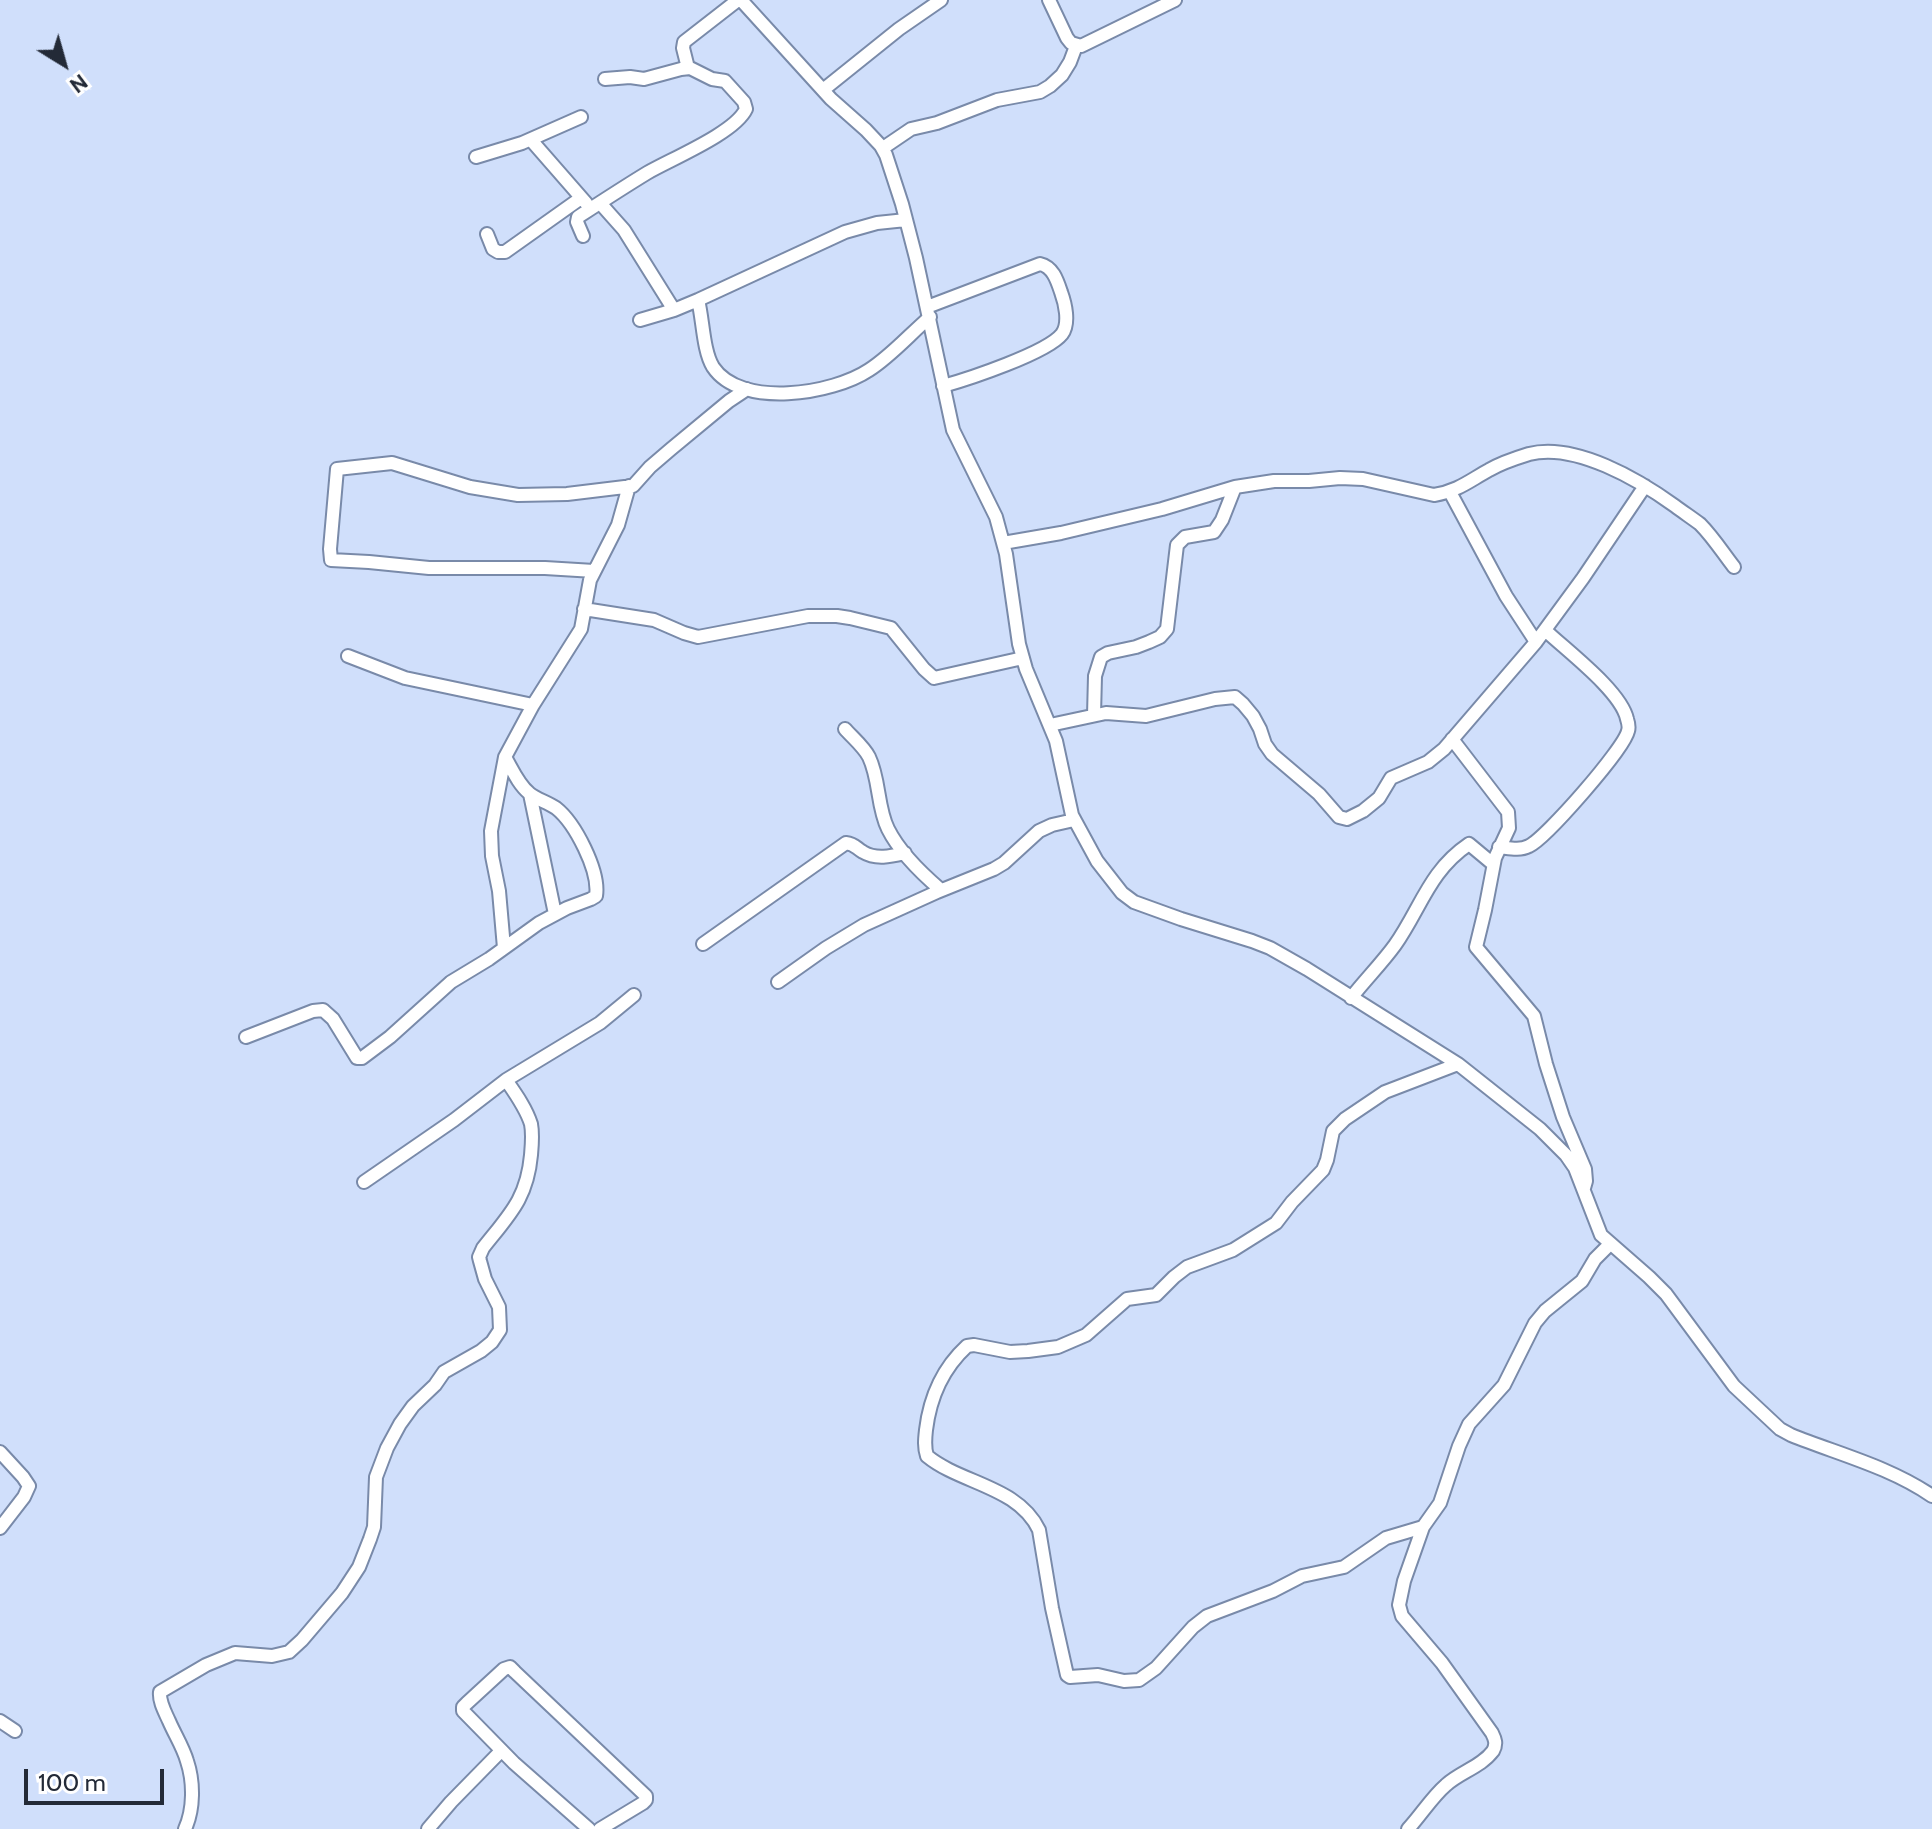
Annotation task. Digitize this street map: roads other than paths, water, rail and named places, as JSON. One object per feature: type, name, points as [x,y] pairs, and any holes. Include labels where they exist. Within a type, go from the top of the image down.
[{"type":"street","points":[[688,68],[684,42],[740,0],[835,104],[883,148],[906,220],[953,430],[990,503],[1003,543],[1023,658],[1050,725],[1074,820],[1097,861],[1122,893],[1158,911],[1270,948],[1458,1064],[1529,1120],[1570,1161],[1584,1188],[1597,1227],[1610,1244],[1666,1294],[1734,1386],[1780,1429],[1914,1485],[1932,1496]]},
{"type":"street","points":[[823,90],[899,29],[941,0]]},
{"type":"street","points":[[1049,0],[1067,38],[1076,46]]},
{"type":"street","points":[[1076,46],[1087,44],[1175,0]]},
{"type":"street","points":[[883,148],[911,129],[937,123],[997,100],[1040,92],[1062,75],[1076,46]]},
{"type":"street","points":[[583,236],[577,220],[644,175],[710,140],[746,109],[744,102],[725,81],[712,79],[688,68],[644,79],[605,79]]},
{"type":"street","points":[[476,157],[531,140],[581,117]]},
{"type":"street","points":[[531,140],[581,198],[595,206],[629,237],[674,310]]},
{"type":"street","points":[[487,234],[493,249],[505,252],[581,198]]},
{"type":"street","points":[[640,320],[698,300],[845,232],[877,223],[906,220]]},
{"type":"street","points":[[698,300],[711,363],[716,370],[736,386],[747,389],[809,392],[858,377],[878,364],[928,312],[1040,264],[1050,269],[1064,306],[1065,326],[1058,337],[1020,358],[970,379],[943,386]]},
{"type":"street","points":[[594,571],[429,568],[331,560],[337,469],[401,464],[470,487],[518,495],[567,494],[635,485],[671,449],[747,389]]},
{"type":"street","points":[[1003,543],[1061,533],[1162,509],[1235,487],[1274,481],[1363,479],[1434,495],[1450,492],[1490,469],[1529,454],[1547,451],[1599,464],[1624,473],[1645,486],[1699,524],[1734,567]]},
{"type":"street","points":[[504,948],[491,831],[505,757],[533,705],[581,629],[588,587],[612,538],[629,486]]},
{"type":"street","points":[[1050,725],[1110,712],[1146,716],[1235,697],[1253,716],[1272,754],[1308,784],[1336,814],[1344,819],[1355,816],[1372,804],[1391,778],[1428,762],[1452,739],[1536,642],[1645,486]]},
{"type":"street","points":[[1094,715],[1095,676],[1101,657],[1136,647],[1164,633],[1169,622],[1177,545],[1185,537],[1214,532],[1235,487]]},
{"type":"street","points":[[1450,492],[1506,596],[1536,642]]},
{"type":"street","points":[[584,609],[654,620],[698,637],[808,616],[850,618],[891,628],[934,678],[1023,658]]},
{"type":"street","points":[[1499,847],[1521,850],[1545,834],[1597,775],[1623,742],[1629,729],[1618,699],[1545,630]]},
{"type":"street","points":[[348,656],[405,678],[533,705]]},
{"type":"street","points":[[845,729],[868,755],[889,831],[919,871],[941,890]]},
{"type":"street","points":[[1452,739],[1508,812],[1509,828],[1493,864],[1476,947],[1534,1016],[1563,1117],[1585,1169],[1584,1188]]},
{"type":"street","points":[[246,1037],[323,1010],[333,1019],[357,1058],[361,1059],[439,992],[539,923],[596,896],[597,884],[579,835],[568,819],[555,808],[530,794],[505,757]]},
{"type":"street","points":[[530,794],[555,914]]},
{"type":"street","points":[[778,982],[864,925],[1000,866],[1044,829],[1074,820]]},
{"type":"street","points":[[703,944],[846,843],[874,856],[905,853]]},
{"type":"street","points":[[1351,998],[1394,945],[1431,881],[1449,860],[1469,844],[1493,864]]},
{"type":"street","points":[[364,1182],[506,1080],[600,1023],[634,995]]},
{"type":"street","points":[[1423,1527],[1386,1538],[1344,1567],[1302,1576],[1273,1591],[1207,1616],[1193,1627],[1160,1665],[1139,1680],[1124,1681],[1098,1675],[1070,1677],[1067,1675],[1039,1530],[1034,1519],[1009,1498],[938,1465],[927,1456],[925,1446],[929,1408],[937,1387],[950,1364],[967,1346],[1010,1352],[1058,1347],[1098,1327],[1127,1299],[1156,1295],[1180,1271],[1233,1250],[1276,1223],[1325,1168],[1333,1131],[1345,1119],[1385,1092],[1458,1064]]},
{"type":"street","points":[[185,1829],[192,1793],[188,1763],[163,1708],[160,1692],[206,1665],[235,1653],[272,1656],[284,1654],[297,1646],[342,1593],[359,1567],[374,1527],[376,1477],[400,1424],[442,1374],[481,1351],[500,1330],[499,1307],[485,1279],[479,1257],[520,1201],[530,1169],[532,1135],[529,1119],[506,1080]]},
{"type":"street","points":[[1408,1829],[1447,1784],[1489,1754],[1496,1742],[1442,1663],[1400,1612],[1404,1581],[1423,1527],[1440,1503],[1466,1430],[1504,1385],[1532,1327],[1545,1311],[1582,1281],[1595,1259],[1610,1244]]},
{"type":"street","points":[[0,1452],[29,1486],[0,1528]]},
{"type":"street","points":[[589,1829],[501,1751],[462,1709],[501,1671],[510,1667],[647,1797],[643,1803],[600,1829]]},
{"type":"street","points":[[0,1721],[15,1731]]},
{"type":"street","points":[[428,1829],[501,1751]]}]
